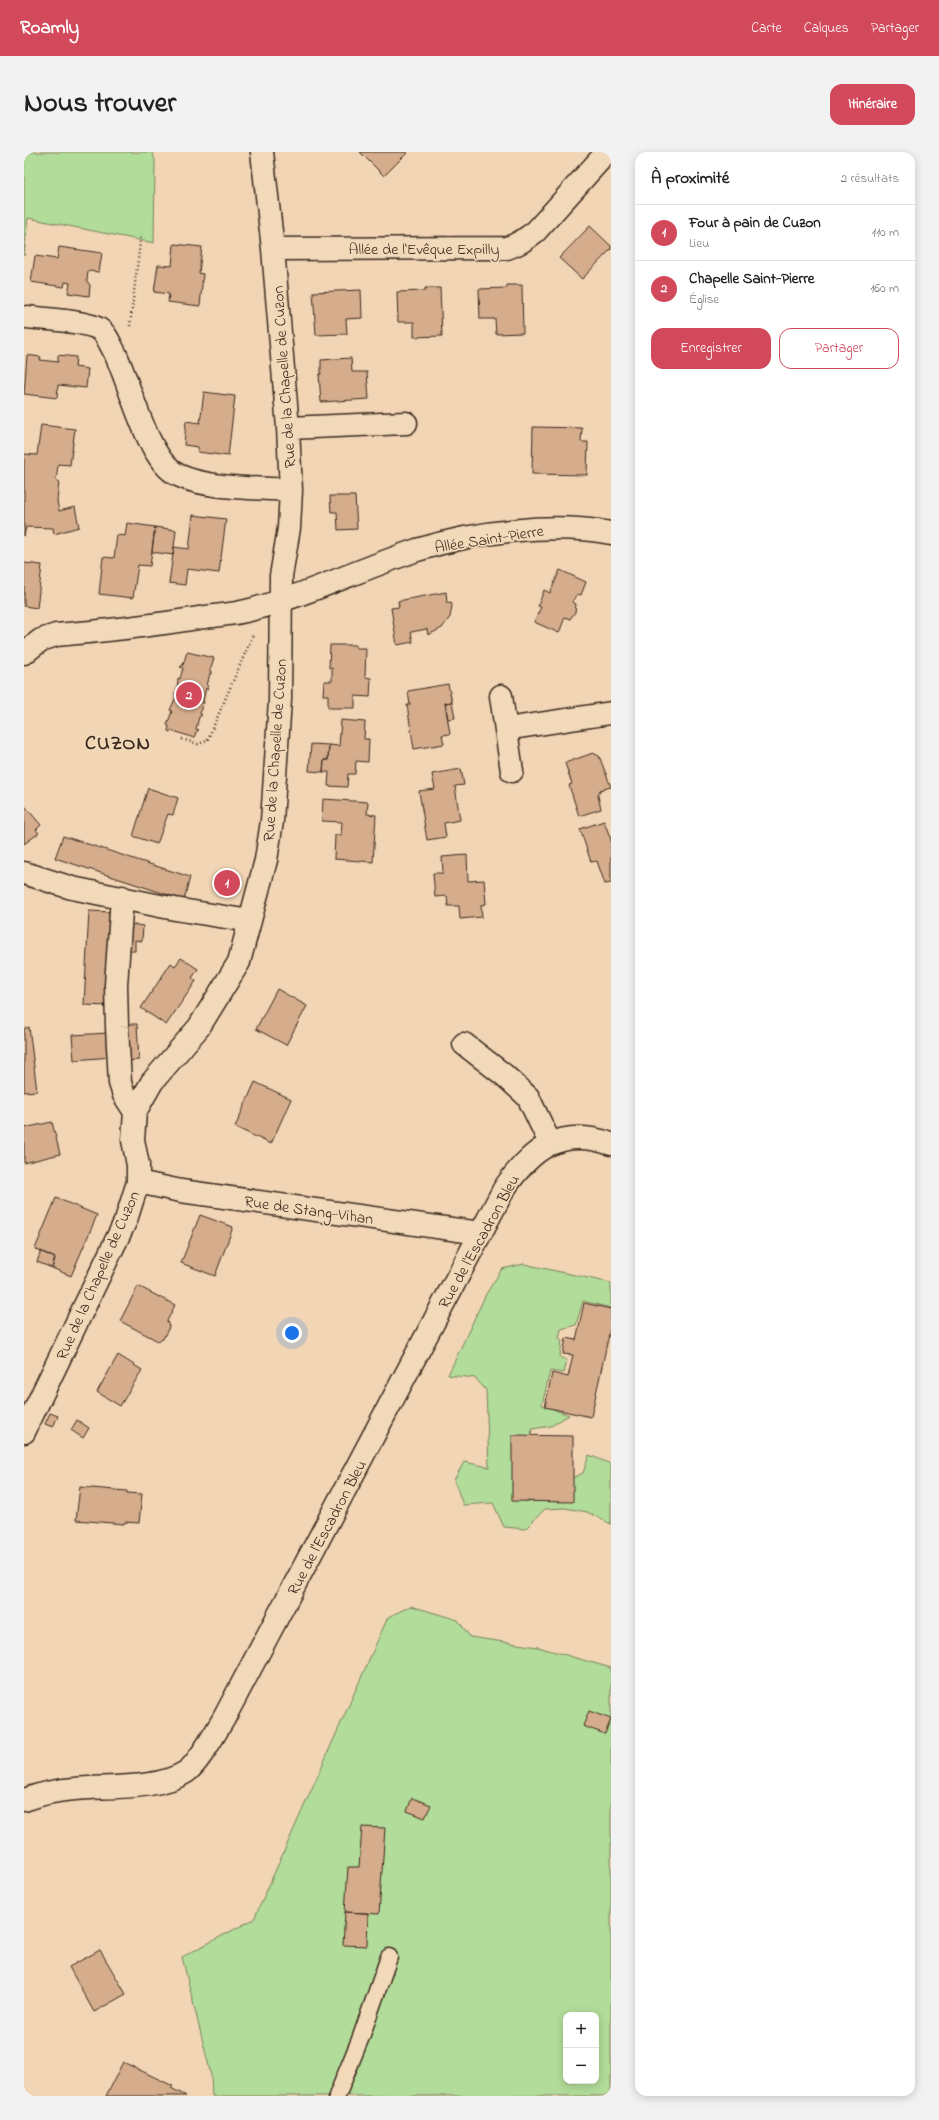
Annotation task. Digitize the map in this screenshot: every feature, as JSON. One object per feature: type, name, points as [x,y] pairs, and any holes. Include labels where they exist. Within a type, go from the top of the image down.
[{"type":"street","name":"Rue de la Chapelle de Cuzon","points":[[24,1432],[126,1220],[138,1182],[138,1165],[133,1140],[135,1112],[152,1082],[199,1027],[219,997],[239,962],[266,860],[272,821],[280,700],[280,602],[291,490],[288,428],[273,250],[262,152]]},
{"type":"street","name":"Allée de l'Evêque Expilly","points":[[273,250],[507,248],[524,241],[536,230],[607,152]]},
{"type":"street","points":[[27,317],[83,324],[99,329],[108,339],[120,363],[155,453],[169,470],[194,481],[232,486],[291,490]]},
{"type":"street","points":[[288,428],[406,423]]},
{"type":"street","name":"Allée Saint-Pierre","points":[[280,602],[418,550],[467,538],[552,529],[586,529],[611,533]]},
{"type":"street","points":[[24,653],[41,640],[56,635],[156,625],[257,608],[280,602]]},
{"type":"street","points":[[501,696],[512,770]]},
{"type":"street","points":[[506,729],[611,713]]},
{"type":"street","points":[[24,873],[72,888],[122,896],[175,909],[250,921]]},
{"type":"street","points":[[122,896],[116,985],[117,1035],[120,1083],[124,1095],[135,1112]]},
{"type":"street","points":[[464,1044],[508,1078],[528,1097],[550,1143]]},
{"type":"street","name":"Rue de l'Escadron Bleu","points":[[24,1800],[72,1789],[152,1783],[173,1778],[187,1772],[223,1720],[246,1678],[480,1233],[504,1189],[517,1169],[530,1156],[550,1143],[583,1138],[611,1144]]},
{"type":"street","name":"Rue de Stang-Vihan","points":[[138,1182],[181,1191],[480,1233]]},
{"type":"lane","points":[[336,2096],[361,2037],[389,1957]]},
{"type":"path","points":[[130,327],[141,234]]},
{"type":"path","points":[[182,739],[198,744],[207,741],[253,637],[257,608]]},
{"type":"green space","points":[[24,152],[152,152],[155,160],[154,243],[28,218],[24,256]]},
{"type":"green space","points":[[524,1264],[611,1283],[611,1308],[583,1301],[576,1325],[561,1329],[559,1338],[562,1340],[560,1357],[567,1360],[564,1373],[550,1371],[542,1405],[569,1415],[551,1426],[532,1429],[530,1443],[558,1485],[583,1473],[589,1455],[611,1464],[611,1524],[587,1512],[565,1508],[545,1509],[525,1529],[504,1527],[493,1503],[463,1505],[454,1480],[464,1462],[489,1467],[486,1390],[475,1378],[448,1375],[486,1294],[502,1269]]},
{"type":"green space","points":[[411,1606],[458,1620],[470,1637],[538,1647],[611,1668],[611,2096],[212,2096],[211,2075],[182,1957],[254,1919],[388,1617]]},
{"type":"building","points":[[360,152],[408,152],[384,176]]},
{"type":"building","points":[[590,226],[611,246],[611,249],[582,279],[559,258]]},
{"type":"building","points":[[174,244],[202,247],[199,273],[203,274],[200,306],[168,302],[169,294],[154,292],[158,265],[172,266]]},
{"type":"building","points":[[59,247],[102,253],[99,272],[88,271],[87,281],[90,285],[89,296],[68,293],[70,283],[65,282],[64,287],[31,282],[35,256],[57,259]]},
{"type":"building","points":[[507,285],[522,285],[523,333],[496,334],[495,319],[480,319],[479,289],[507,288]]},
{"type":"building","points":[[425,288],[440,288],[442,336],[414,337],[414,322],[398,322],[397,292],[425,291]]},
{"type":"building","points":[[361,290],[362,318],[346,319],[347,334],[316,335],[313,292]]},
{"type":"building","points":[[27,355],[41,357],[40,360],[58,362],[58,355],[76,357],[75,367],[88,369],[86,388],[58,385],[57,398],[24,394]]},
{"type":"building","points":[[351,358],[352,372],[367,372],[369,399],[321,402],[319,375],[321,374],[321,360]]},
{"type":"building","points":[[204,392],[235,396],[228,456],[198,452],[198,447],[184,445],[186,421],[200,423]]},
{"type":"building","points":[[41,425],[75,429],[70,465],[58,464],[56,481],[59,482],[57,501],[59,511],[75,507],[79,527],[54,534],[53,528],[26,527],[24,536],[24,454],[37,455]]},
{"type":"building","points":[[533,427],[582,428],[581,442],[588,442],[587,475],[532,474]]},
{"type":"building","points":[[330,496],[355,496],[357,529],[338,530],[337,512],[331,512]]},
{"type":"building","points":[[193,515],[226,519],[219,573],[187,569],[185,585],[169,583],[174,547],[189,549]]},
{"type":"building","points":[[127,523],[155,527],[150,566],[138,565],[133,598],[99,594],[103,557],[114,558],[117,535],[125,536]]},
{"type":"building","points":[[155,527],[176,530],[173,555],[152,552]]},
{"type":"building","points":[[24,563],[42,565],[37,608],[24,606]]},
{"type":"building","points":[[560,570],[586,582],[581,595],[577,594],[572,602],[576,604],[575,612],[570,619],[565,617],[559,633],[534,622],[541,607],[538,606],[544,590],[550,593]]},
{"type":"building","points":[[446,592],[447,603],[451,602],[452,606],[450,617],[442,628],[428,635],[427,629],[411,632],[413,642],[397,645],[391,608],[399,607],[398,601]]},
{"type":"building","points":[[330,645],[356,645],[356,648],[366,648],[365,677],[371,678],[370,697],[355,696],[355,708],[328,708],[328,695],[323,695],[324,681],[332,681],[332,668],[329,668]]},
{"type":"building","points":[[187,652],[214,658],[210,670],[212,671],[212,674],[210,673],[207,686],[209,686],[208,689],[206,688],[203,700],[204,703],[202,703],[200,714],[202,715],[199,717],[196,729],[199,730],[196,732],[194,738],[171,730],[170,732],[168,731],[169,726],[167,725],[172,711],[170,710],[176,697],[175,693],[177,693],[178,678],[180,679],[183,668],[180,667],[183,665]]},
{"type":"building","points":[[448,684],[452,702],[445,703],[450,734],[442,735],[444,744],[414,749],[407,705],[410,705],[408,691]]},
{"type":"building","points":[[452,702],[455,718],[448,719],[445,703]]},
{"type":"building","points":[[341,720],[365,722],[364,739],[369,739],[368,762],[356,761],[355,774],[348,774],[347,787],[328,786],[329,772],[323,772],[324,760],[328,760],[329,745],[339,746]]},
{"type":"building","points":[[311,744],[329,745],[328,760],[324,760],[323,772],[309,771]]},
{"type":"building","points":[[593,753],[599,756],[611,787],[600,790],[598,796],[601,809],[579,816],[569,785],[572,784],[565,763]]},
{"type":"building","points":[[461,769],[464,785],[455,786],[460,820],[444,823],[446,837],[427,840],[419,791],[435,789],[432,774]]},
{"type":"building","points":[[148,788],[178,798],[173,815],[168,814],[157,844],[133,836]]},
{"type":"building","points":[[323,799],[368,802],[367,814],[376,815],[373,862],[334,859],[335,835],[341,835],[342,822],[322,821]]},
{"type":"building","points":[[24,805],[41,825],[36,830],[39,833],[24,844]]},
{"type":"building","points":[[604,821],[611,840],[611,883],[605,884],[597,861],[591,862],[580,829]]},
{"type":"building","points":[[63,836],[190,877],[184,900],[55,858]]},
{"type":"building","points":[[467,855],[468,881],[484,880],[486,904],[481,905],[482,917],[460,919],[459,906],[448,906],[447,896],[435,897],[433,873],[443,873],[442,857]]},
{"type":"building","points":[[228,875],[231,876],[236,883],[227,894],[216,882]]},
{"type":"building","points":[[89,911],[113,912],[109,1006],[84,1005]]},
{"type":"building","points":[[131,924],[143,926],[142,941],[135,940],[135,951],[128,951]]},
{"type":"building","points":[[181,958],[198,969],[192,978],[196,981],[166,1025],[141,1008],[171,963],[175,966]]},
{"type":"building","points":[[277,989],[307,1006],[286,1045],[256,1029]]},
{"type":"building","points":[[124,1024],[137,1024],[139,1060],[126,1061]]},
{"type":"building","points":[[29,1027],[37,1091],[24,1092],[24,1029]]},
{"type":"building","points":[[109,1033],[112,1057],[74,1060],[72,1035]]},
{"type":"building","points":[[255,1082],[291,1099],[271,1144],[235,1127]]},
{"type":"building","points":[[52,1122],[60,1154],[24,1163],[24,1128]]},
{"type":"building","points":[[56,1198],[97,1215],[71,1276],[52,1268],[55,1258],[35,1249]]},
{"type":"building","points":[[200,1215],[233,1227],[215,1276],[181,1263]]},
{"type":"building","points":[[41,1251],[55,1258],[52,1268],[37,1262]]},
{"type":"building","points":[[138,1286],[175,1305],[167,1321],[169,1327],[163,1339],[158,1341],[120,1321]]},
{"type":"building","points":[[584,1303],[611,1309],[611,1325],[591,1417],[545,1407],[552,1373],[568,1377],[573,1355],[563,1354],[566,1338],[576,1340]]},
{"type":"building","points":[[118,1355],[142,1370],[120,1406],[97,1392]]},
{"type":"building","points":[[50,1413],[58,1416],[53,1427],[45,1424]]},
{"type":"building","points":[[77,1420],[89,1428],[83,1438],[71,1430]]},
{"type":"building","points":[[512,1435],[573,1436],[573,1502],[512,1501]]},
{"type":"building","points":[[80,1487],[127,1491],[127,1493],[142,1494],[139,1523],[125,1522],[124,1524],[76,1520]]},
{"type":"building","points":[[589,1711],[611,1719],[605,1734],[583,1726]]},
{"type":"building","points":[[412,1798],[431,1805],[425,1818],[407,1811]]},
{"type":"building","points":[[362,1827],[385,1828],[379,1914],[345,1912],[348,1867],[359,1867]]},
{"type":"building","points":[[345,1912],[368,1913],[367,1946],[343,1945]]},
{"type":"building","points":[[100,1950],[126,1994],[94,2012],[69,1967]]},
{"type":"building","points":[[123,2062],[173,2086],[171,2088],[186,2096],[106,2096]]},
{"type":"place","name":"Chapelle Saint-Pierre","points":[[189,695]]},
{"type":"place","name":"Four à pain de Cuzon","points":[[227,883]]},
{"type":"district","name":"CUZON","points":[[118,742]]}]
